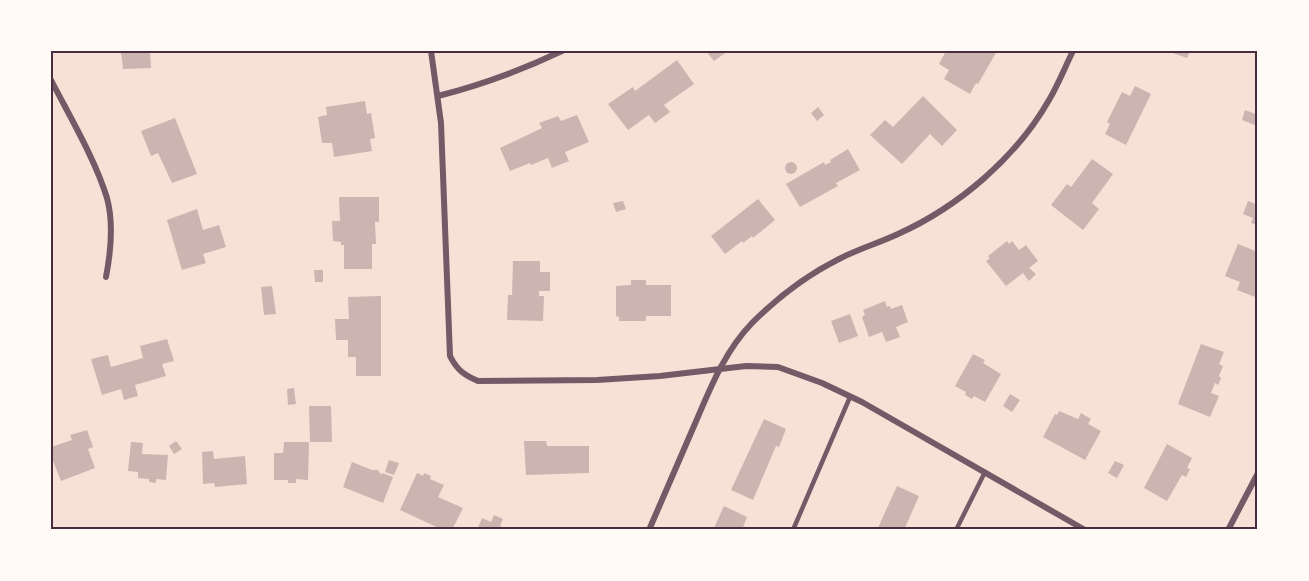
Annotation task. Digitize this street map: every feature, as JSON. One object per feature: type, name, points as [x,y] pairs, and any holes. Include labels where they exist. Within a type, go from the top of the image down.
[{"type":"street","points":[[431,51],[438,96],[444,177],[450,356],[464,375],[478,381],[597,380],[718,371],[746,366],[778,367],[850,396],[1085,530]]},
{"type":"street","points":[[438,96],[527,68],[562,51]]},
{"type":"street","points":[[650,530],[718,371],[751,324],[783,294],[814,273],[841,258],[899,234],[968,192],[998,164],[1040,114],[1073,51]]},
{"type":"street","points":[[51,80],[84,143],[107,199],[111,240],[106,277]]},
{"type":"street","points":[[1228,530],[1258,473]]},
{"type":"lane","points":[[793,530],[850,396]]},
{"type":"lane","points":[[956,530],[984,472]]},
{"type":"building","points":[[121,51],[150,51],[151,68],[123,69]]},
{"type":"building","points":[[706,51],[728,51],[714,61]]},
{"type":"building","points":[[946,51],[997,51],[970,94],[944,79],[949,70],[939,64]]},
{"type":"building","points":[[1167,51],[1190,51],[1187,58]]},
{"type":"building","points":[[677,60],[694,84],[664,105],[670,112],[655,123],[649,115],[628,130],[608,104],[633,87],[635,91]]},
{"type":"building","points":[[1135,86],[1151,94],[1126,145],[1105,134],[1110,124],[1107,122],[1122,92],[1130,96]]},
{"type":"building","points":[[923,96],[957,130],[942,146],[930,134],[902,164],[870,135],[885,120],[893,127]]},
{"type":"building","points":[[365,101],[367,114],[371,113],[375,138],[370,139],[372,151],[334,157],[332,143],[322,143],[318,117],[327,115],[326,107]]},
{"type":"building","points":[[818,107],[824,115],[817,121],[811,113]]},
{"type":"building","points":[[1245,110],[1258,115],[1255,125],[1242,120]]},
{"type":"building","points":[[577,115],[589,142],[565,152],[569,161],[552,168],[548,158],[510,171],[500,148],[542,128],[539,123],[558,116],[561,121]]},
{"type":"building","points":[[175,118],[197,174],[172,183],[158,153],[151,156],[141,131]]},
{"type":"building","points":[[848,149],[860,170],[836,183],[838,186],[800,207],[786,184],[824,162],[825,165],[831,162],[830,160]]},
{"type":"building","points":[[1092,159],[1113,174],[1092,203],[1099,209],[1083,230],[1051,205],[1067,184],[1071,187]]},
{"type":"building","points":[[793,162],[797,168],[793,174],[789,174],[785,166]]},
{"type":"building","points":[[339,197],[379,197],[379,222],[375,222],[376,244],[372,244],[372,269],[344,269],[344,245],[333,241],[332,221],[340,221]]},
{"type":"building","points":[[758,199],[775,220],[753,238],[752,236],[743,243],[742,241],[725,254],[711,236]]},
{"type":"building","points":[[623,201],[626,209],[616,212],[613,203]]},
{"type":"building","points":[[1248,201],[1258,205],[1258,225],[1251,223],[1253,218],[1243,214]]},
{"type":"building","points":[[197,209],[203,230],[219,225],[226,247],[203,254],[206,263],[182,270],[167,220]]},
{"type":"building","points":[[1007,241],[1009,244],[1012,241],[1019,250],[1026,245],[1038,261],[1029,268],[1036,274],[1029,281],[1023,273],[1006,286],[986,261],[990,258],[988,256]]},
{"type":"building","points":[[1238,244],[1258,252],[1258,298],[1237,290],[1240,282],[1225,276]]},
{"type":"building","points":[[513,261],[540,261],[540,272],[550,272],[550,291],[539,291],[539,296],[544,296],[543,321],[507,320],[508,295],[512,295]]},
{"type":"building","points":[[314,270],[323,270],[323,282],[315,282]]},
{"type":"building","points":[[631,280],[646,280],[646,285],[671,285],[671,316],[646,316],[646,321],[619,321],[619,317],[616,316],[616,286],[631,285]]},
{"type":"building","points":[[272,286],[276,314],[264,315],[261,287]]},
{"type":"building","points":[[381,296],[381,376],[356,376],[356,357],[348,357],[348,340],[336,340],[335,319],[349,319],[348,297]]},
{"type":"building","points":[[885,301],[887,307],[890,306],[891,309],[902,305],[908,322],[896,327],[900,337],[886,342],[882,332],[869,337],[862,317],[865,315],[863,310]]},
{"type":"building","points":[[850,314],[858,336],[839,343],[831,321]]},
{"type":"building","points":[[167,339],[174,361],[162,364],[166,376],[135,385],[138,396],[124,400],[121,389],[102,395],[91,359],[108,355],[111,367],[143,358],[140,346]]},
{"type":"building","points":[[1201,344],[1224,352],[1219,364],[1223,366],[1219,376],[1221,378],[1218,385],[1215,383],[1211,393],[1219,396],[1210,417],[1178,404]]},
{"type":"building","points":[[973,354],[985,360],[983,363],[1001,374],[985,402],[974,396],[972,399],[965,395],[966,392],[955,386]]},
{"type":"building","points":[[294,388],[296,404],[288,405],[287,389]]},
{"type":"building","points":[[1010,394],[1020,400],[1012,412],[1003,406]]},
{"type":"building","points":[[309,406],[331,406],[332,442],[310,442]]},
{"type":"building","points":[[1059,411],[1078,419],[1081,413],[1091,419],[1088,424],[1101,431],[1085,460],[1043,437],[1055,414],[1057,415]]},
{"type":"building","points":[[764,419],[786,429],[779,447],[776,446],[753,500],[731,490]]},
{"type":"building","points":[[87,430],[93,447],[88,449],[95,468],[61,481],[53,461],[51,462],[51,447],[72,440],[70,435]]},
{"type":"building","points":[[176,441],[182,449],[174,454],[169,446]]},
{"type":"building","points":[[524,441],[546,441],[547,446],[589,446],[589,473],[526,475]]},
{"type":"building","points":[[131,442],[143,443],[142,454],[168,455],[166,480],[156,479],[156,483],[149,482],[149,479],[138,478],[138,472],[128,471]]},
{"type":"building","points":[[284,442],[309,442],[308,480],[296,479],[296,483],[288,483],[288,480],[274,480],[274,453],[283,453]]},
{"type":"building","points":[[1167,444],[1192,458],[1186,477],[1182,475],[1167,501],[1144,488]]},
{"type":"building","points":[[213,451],[214,459],[245,456],[247,484],[215,487],[214,483],[203,484],[202,452]]},
{"type":"building","points":[[389,460],[399,463],[394,475],[385,472]]},
{"type":"building","points":[[1115,461],[1124,465],[1117,478],[1108,473]]},
{"type":"building","points":[[352,462],[378,470],[381,475],[382,473],[393,477],[383,503],[343,487]]},
{"type":"building","points":[[417,473],[431,476],[430,479],[444,485],[438,497],[463,508],[452,530],[443,530],[400,510]]},
{"type":"building","points":[[897,486],[919,496],[904,530],[877,530]]},
{"type":"building","points":[[724,506],[747,517],[742,530],[713,530]]},
{"type":"building","points":[[494,515],[503,519],[500,526],[510,530],[477,530],[482,518],[491,522]]}]
